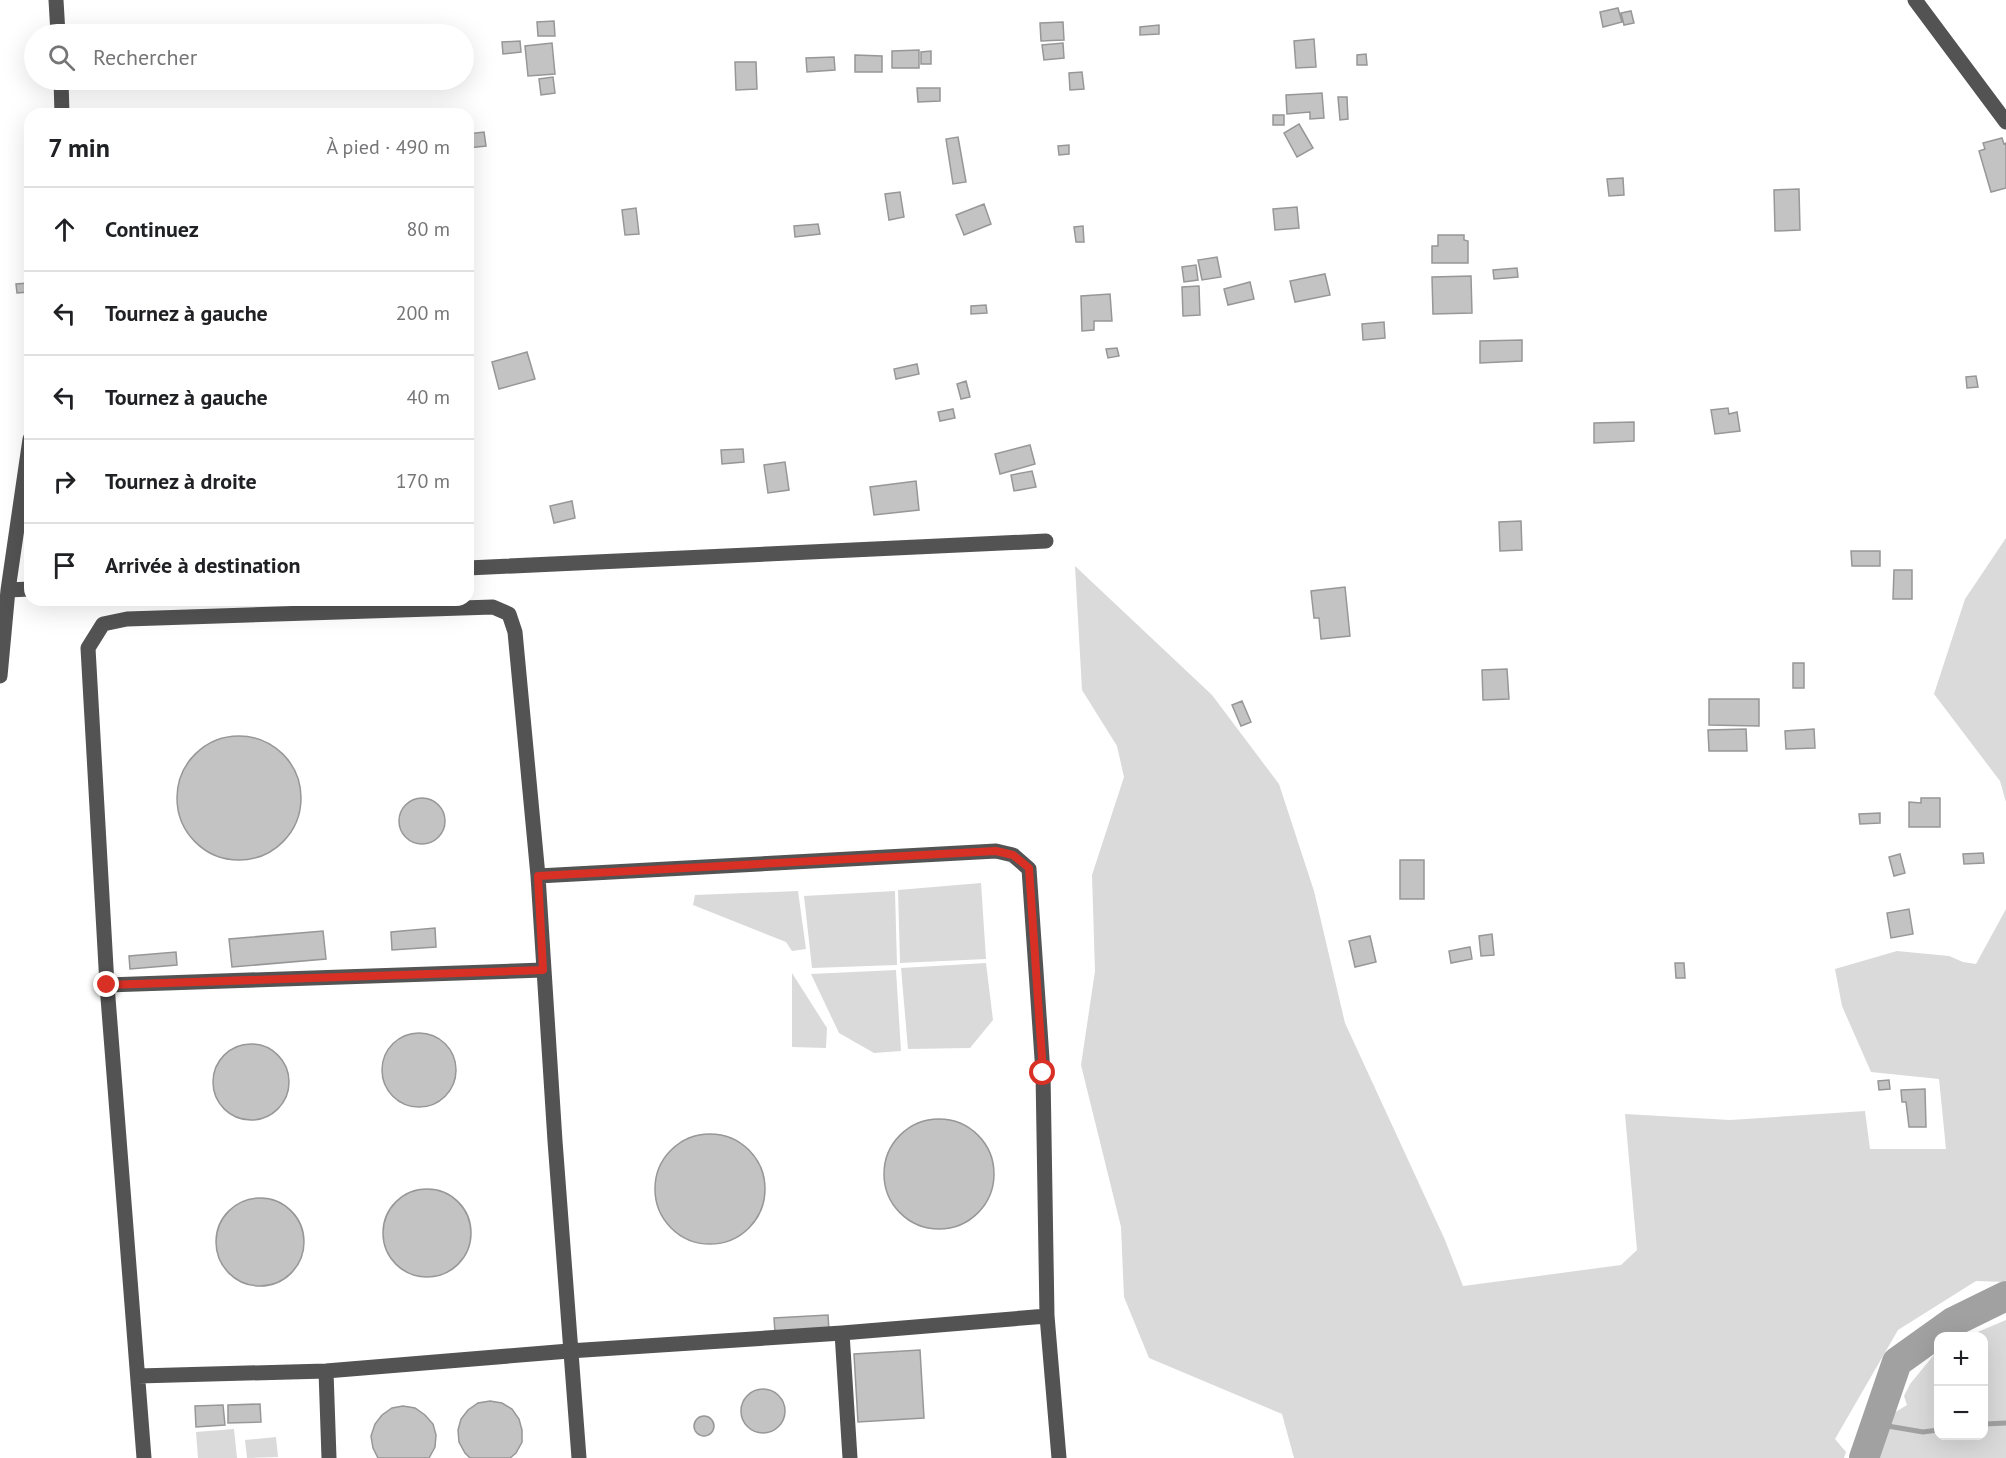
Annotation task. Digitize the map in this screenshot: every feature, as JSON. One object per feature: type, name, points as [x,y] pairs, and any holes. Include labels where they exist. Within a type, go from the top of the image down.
[{"type":"street","points":[[56,0],[57,24]]},
{"type":"street","points":[[1915,0],[2006,122]]},
{"type":"street","points":[[61,90],[62,108]]},
{"type":"street","points":[[0,676],[8,590],[24,480]]},
{"type":"street","points":[[474,568],[1046,541]]},
{"type":"street","points":[[8,590],[24,589]]},
{"type":"street","points":[[144,1458],[107,985],[88,648],[103,624],[127,619],[493,607],[509,614],[515,632],[538,876],[569,1351],[579,1458]]},
{"type":"street","points":[[538,876],[996,851],[1013,855],[1029,868],[1043,1073],[1047,1316],[1059,1458]]},
{"type":"street","points":[[107,985],[543,970]]},
{"type":"street","points":[[138,1376],[326,1371],[569,1351],[842,1334],[1047,1316]]},
{"type":"street","points":[[842,1334],[850,1458]]},
{"type":"street","points":[[326,1371],[329,1458]]},
{"type":"shaded area","points":[[2006,538],[2006,802],[2000,781],[1934,694],[1965,599]]},
{"type":"shaded area","points":[[1075,566],[1212,695],[1279,784],[1314,891],[1345,1023],[1445,1240],[1463,1286],[1621,1265],[1637,1250],[1625,1114],[1730,1120],[1865,1111],[1870,1149],[1946,1149],[1939,1079],[1871,1072],[1842,1006],[1835,969],[1897,951],[1949,956],[1976,964],[2006,909],[2006,1280],[2005,1282],[1976,1281],[1898,1330],[1835,1439],[1846,1452],[1844,1458],[1294,1458],[1282,1414],[1149,1358],[1124,1297],[1121,1227],[1081,1065],[1095,971],[1092,875],[1124,777],[1117,746],[1082,690]]},
{"type":"shaded area","points":[[981,883],[986,959],[900,963],[898,890]]},
{"type":"shaded area","points":[[798,891],[806,949],[792,951],[786,942],[693,905],[695,895]]},
{"type":"shaded area","points":[[895,891],[897,965],[812,968],[804,896]]},
{"type":"shaded area","points":[[986,963],[993,1020],[970,1048],[908,1049],[901,968]]},
{"type":"shaded area","points":[[896,970],[901,1051],[874,1053],[839,1033],[811,974]]},
{"type":"shaded area","points":[[792,973],[827,1028],[826,1048],[792,1047]]},
{"type":"shaded area","points":[[2006,1320],[2006,1458],[1873,1458],[1892,1414],[1907,1405],[1904,1396],[1910,1384],[1934,1355],[1934,1440],[1988,1440],[1988,1332],[1978,1332]]},
{"type":"shaded area","points":[[234,1429],[237,1458],[198,1458],[196,1432]]},
{"type":"shaded area","points":[[276,1437],[278,1457],[247,1458],[245,1440]]},
{"type":"building","points":[[1618,8],[1622,22],[1603,27],[1600,12]]},
{"type":"building","points":[[1631,11],[1634,23],[1624,25],[1621,13]]},
{"type":"building","points":[[554,21],[555,36],[538,36],[537,22]]},
{"type":"building","points":[[1063,22],[1064,40],[1041,41],[1040,23]]},
{"type":"building","points":[[1159,25],[1159,34],[1140,35],[1140,27]]},
{"type":"building","points":[[1314,39],[1316,67],[1296,68],[1294,41]]},
{"type":"building","points":[[520,41],[521,52],[503,54],[502,42]]},
{"type":"building","points":[[552,43],[555,74],[528,76],[525,46]]},
{"type":"building","points":[[1063,43],[1064,58],[1044,60],[1042,45]]},
{"type":"building","points":[[919,50],[919,68],[892,68],[892,51]]},
{"type":"building","points":[[931,51],[931,64],[921,64],[921,52]]},
{"type":"building","points":[[1366,54],[1367,65],[1357,65],[1357,55]]},
{"type":"building","points":[[855,55],[882,56],[882,72],[855,72]]},
{"type":"building","points":[[834,57],[835,70],[807,72],[806,58]]},
{"type":"building","points":[[735,62],[756,62],[757,89],[736,90]]},
{"type":"building","points":[[1082,72],[1084,89],[1070,90],[1069,73]]},
{"type":"building","points":[[553,77],[555,93],[541,95],[539,79]]},
{"type":"building","points":[[917,88],[940,88],[940,101],[918,102]]},
{"type":"building","points":[[1322,93],[1324,118],[1310,119],[1310,112],[1287,114],[1286,95]]},
{"type":"building","points":[[1338,97],[1347,97],[1348,119],[1340,120]]},
{"type":"building","points":[[1273,115],[1284,115],[1284,125],[1273,125]]},
{"type":"building","points":[[1299,124],[1313,148],[1297,157],[1284,133]]},
{"type":"building","points":[[484,132],[486,146],[474,147],[474,133]]},
{"type":"building","points":[[958,137],[966,182],[953,184],[946,139]]},
{"type":"building","points":[[2002,138],[2004,144],[2006,143],[2006,188],[1991,192],[1979,151],[1985,149],[1983,143]]},
{"type":"building","points":[[1069,145],[1069,154],[1059,155],[1058,146]]},
{"type":"building","points":[[1623,178],[1624,195],[1609,196],[1607,179]]},
{"type":"building","points":[[1799,189],[1800,230],[1775,231],[1774,190]]},
{"type":"building","points":[[900,192],[904,217],[889,220],[885,194]]},
{"type":"building","points":[[984,204],[991,224],[964,235],[956,215]]},
{"type":"building","points":[[1297,207],[1299,228],[1275,230],[1273,209]]},
{"type":"building","points":[[636,208],[639,234],[625,235],[622,210]]},
{"type":"building","points":[[818,224],[820,234],[795,237],[794,226]]},
{"type":"building","points":[[1083,226],[1084,242],[1076,242],[1074,227]]},
{"type":"building","points":[[1438,235],[1464,235],[1464,240],[1468,241],[1468,263],[1432,263],[1432,246],[1438,246]]},
{"type":"building","points":[[1217,257],[1221,277],[1202,280],[1198,260]]},
{"type":"building","points":[[1196,265],[1198,280],[1184,282],[1182,267]]},
{"type":"building","points":[[1517,268],[1518,277],[1494,279],[1493,270]]},
{"type":"building","points":[[1325,274],[1330,295],[1295,302],[1290,281]]},
{"type":"building","points":[[1471,276],[1472,313],[1433,314],[1432,277]]},
{"type":"building","points":[[1250,282],[1254,299],[1228,305],[1224,289]]},
{"type":"building","points":[[24,283],[24,292],[17,293],[16,284]]},
{"type":"building","points":[[1199,286],[1200,315],[1183,316],[1182,287]]},
{"type":"building","points":[[1110,294],[1112,321],[1094,321],[1094,330],[1082,331],[1081,296]]},
{"type":"building","points":[[986,305],[987,313],[971,314],[971,306]]},
{"type":"building","points":[[1384,322],[1385,338],[1363,340],[1362,324]]},
{"type":"building","points":[[1522,340],[1522,361],[1480,363],[1480,341]]},
{"type":"building","points":[[1117,348],[1119,356],[1108,358],[1106,349]]},
{"type":"building","points":[[527,352],[535,379],[499,389],[492,362]]},
{"type":"building","points":[[917,364],[919,374],[896,379],[894,369]]},
{"type":"building","points":[[1976,376],[1978,387],[1967,388],[1966,377]]},
{"type":"building","points":[[966,381],[970,397],[961,399],[957,384]]},
{"type":"building","points":[[1728,408],[1729,414],[1737,412],[1740,431],[1715,434],[1711,410]]},
{"type":"building","points":[[953,409],[955,418],[940,421],[938,412]]},
{"type":"building","points":[[1634,422],[1634,441],[1594,443],[1594,423]]},
{"type":"building","points":[[1030,445],[1035,464],[1000,474],[995,454]]},
{"type":"building","points":[[743,449],[744,462],[722,464],[721,450]]},
{"type":"building","points":[[785,462],[789,490],[768,493],[764,465]]},
{"type":"building","points":[[1032,471],[1036,487],[1014,491],[1011,475]]},
{"type":"building","points":[[916,481],[919,510],[874,515],[870,487]]},
{"type":"building","points":[[572,501],[575,518],[554,523],[550,506]]},
{"type":"building","points":[[1521,521],[1522,550],[1500,551],[1499,522]]},
{"type":"building","points":[[1851,551],[1880,551],[1880,566],[1852,566]]},
{"type":"building","points":[[1894,570],[1912,570],[1912,599],[1893,599]]},
{"type":"building","points":[[1345,587],[1350,636],[1321,639],[1319,618],[1314,618],[1311,591]]},
{"type":"building","points":[[1793,663],[1804,663],[1804,688],[1793,688]]},
{"type":"building","points":[[1507,669],[1509,699],[1483,700],[1482,670]]},
{"type":"building","points":[[1709,699],[1759,699],[1759,726],[1709,725]]},
{"type":"building","points":[[1242,701],[1251,722],[1241,726],[1232,705]]},
{"type":"building","points":[[1746,729],[1747,751],[1709,751],[1708,730]]},
{"type":"building","points":[[1814,729],[1815,748],[1786,749],[1785,731]]},
{"type":"building","points":[[239,736],[263,741],[274,746],[283,754],[291,763],[296,774],[301,798],[296,822],[291,833],[283,842],[274,850],[263,855],[239,860],[215,855],[204,850],[195,842],[187,833],[182,822],[177,798],[182,774],[187,763],[195,754],[204,746],[215,741]]},
{"type":"building","points":[[427,798],[439,804],[444,812],[444,830],[439,838],[431,843],[417,844],[409,841],[402,834],[399,816],[402,808],[409,801]]},
{"type":"building","points":[[1921,798],[1940,798],[1940,827],[1909,827],[1909,802],[1921,803]]},
{"type":"building","points":[[1880,813],[1880,823],[1860,824],[1859,814]]},
{"type":"building","points":[[1983,853],[1984,863],[1964,864],[1963,854]]},
{"type":"building","points":[[1900,854],[1905,873],[1894,876],[1889,857]]},
{"type":"building","points":[[1400,860],[1424,860],[1424,899],[1400,899]]},
{"type":"building","points":[[1909,909],[1913,934],[1891,938],[1887,913]]},
{"type":"building","points":[[435,928],[436,947],[392,950],[391,932]]},
{"type":"building","points":[[323,931],[326,959],[232,967],[229,939]]},
{"type":"building","points":[[1492,934],[1494,955],[1481,956],[1479,936]]},
{"type":"building","points":[[1370,936],[1376,962],[1355,967],[1349,941]]},
{"type":"building","points":[[1470,947],[1472,959],[1451,963],[1449,951]]},
{"type":"building","points":[[176,952],[177,965],[130,969],[129,956]]},
{"type":"building","points":[[1675,963],[1684,963],[1685,978],[1676,978]]},
{"type":"building","points":[[419,1033],[440,1039],[450,1049],[456,1070],[450,1091],[440,1101],[419,1107],[398,1101],[388,1091],[382,1070],[388,1049],[398,1039]]},
{"type":"building","points":[[251,1044],[265,1047],[278,1055],[286,1068],[289,1082],[286,1096],[278,1109],[265,1117],[251,1120],[237,1117],[224,1109],[216,1096],[213,1082],[216,1068],[224,1055],[237,1047]]},
{"type":"building","points":[[1889,1080],[1890,1089],[1879,1090],[1878,1081]]},
{"type":"building","points":[[1925,1089],[1926,1127],[1909,1127],[1906,1102],[1902,1102],[1901,1090]]},
{"type":"building","points":[[939,1119],[960,1123],[978,1135],[990,1153],[994,1174],[990,1195],[978,1213],[960,1225],[939,1229],[918,1225],[900,1213],[888,1195],[884,1174],[888,1153],[900,1135],[918,1123]]},
{"type":"building","points":[[710,1134],[731,1138],[749,1150],[761,1168],[765,1189],[761,1210],[749,1228],[731,1240],[710,1244],[689,1240],[671,1228],[659,1210],[655,1189],[659,1168],[671,1150],[689,1138]]},
{"type":"building","points":[[427,1189],[452,1196],[464,1208],[471,1233],[464,1258],[452,1270],[427,1277],[402,1270],[390,1258],[383,1233],[390,1208],[402,1196]]},
{"type":"building","points":[[260,1198],[277,1201],[291,1211],[301,1225],[304,1242],[301,1259],[291,1273],[277,1283],[260,1286],[243,1283],[229,1273],[219,1259],[216,1242],[219,1225],[229,1211],[243,1201]]},
{"type":"building","points":[[828,1315],[829,1330],[775,1333],[774,1318]]},
{"type":"building","points":[[920,1350],[924,1418],[858,1422],[854,1354]]},
{"type":"building","points":[[763,1389],[772,1390],[779,1395],[784,1402],[784,1420],[779,1427],[772,1432],[763,1433],[754,1432],[747,1427],[742,1420],[741,1411],[742,1402],[747,1395],[754,1390]]},
{"type":"building","points":[[490,1401],[502,1403],[512,1409],[519,1419],[522,1442],[510,1458],[470,1458],[459,1442],[458,1430],[461,1419],[478,1403]]},
{"type":"building","points":[[260,1404],[261,1422],[228,1423],[228,1405]]},
{"type":"building","points":[[223,1405],[225,1425],[196,1427],[195,1406]]},
{"type":"building","points":[[403,1406],[415,1408],[433,1424],[436,1435],[435,1447],[429,1458],[378,1458],[373,1448],[371,1436],[375,1424],[392,1408]]},
{"type":"building","points":[[704,1416],[711,1419],[714,1426],[711,1433],[704,1436],[697,1433],[694,1426],[697,1419]]},
{"type":"waterway","points":[[1864,1458],[1897,1362],[1953,1322],[2006,1296]]},
{"type":"waterway","points":[[1988,1424],[2006,1423]]},
{"type":"waterway","points":[[1876,1424],[1923,1432],[1934,1431]]},
{"type":"route","points":[[107,985],[543,970],[538,876],[996,851],[1013,855],[1029,868],[1043,1073]]}]
